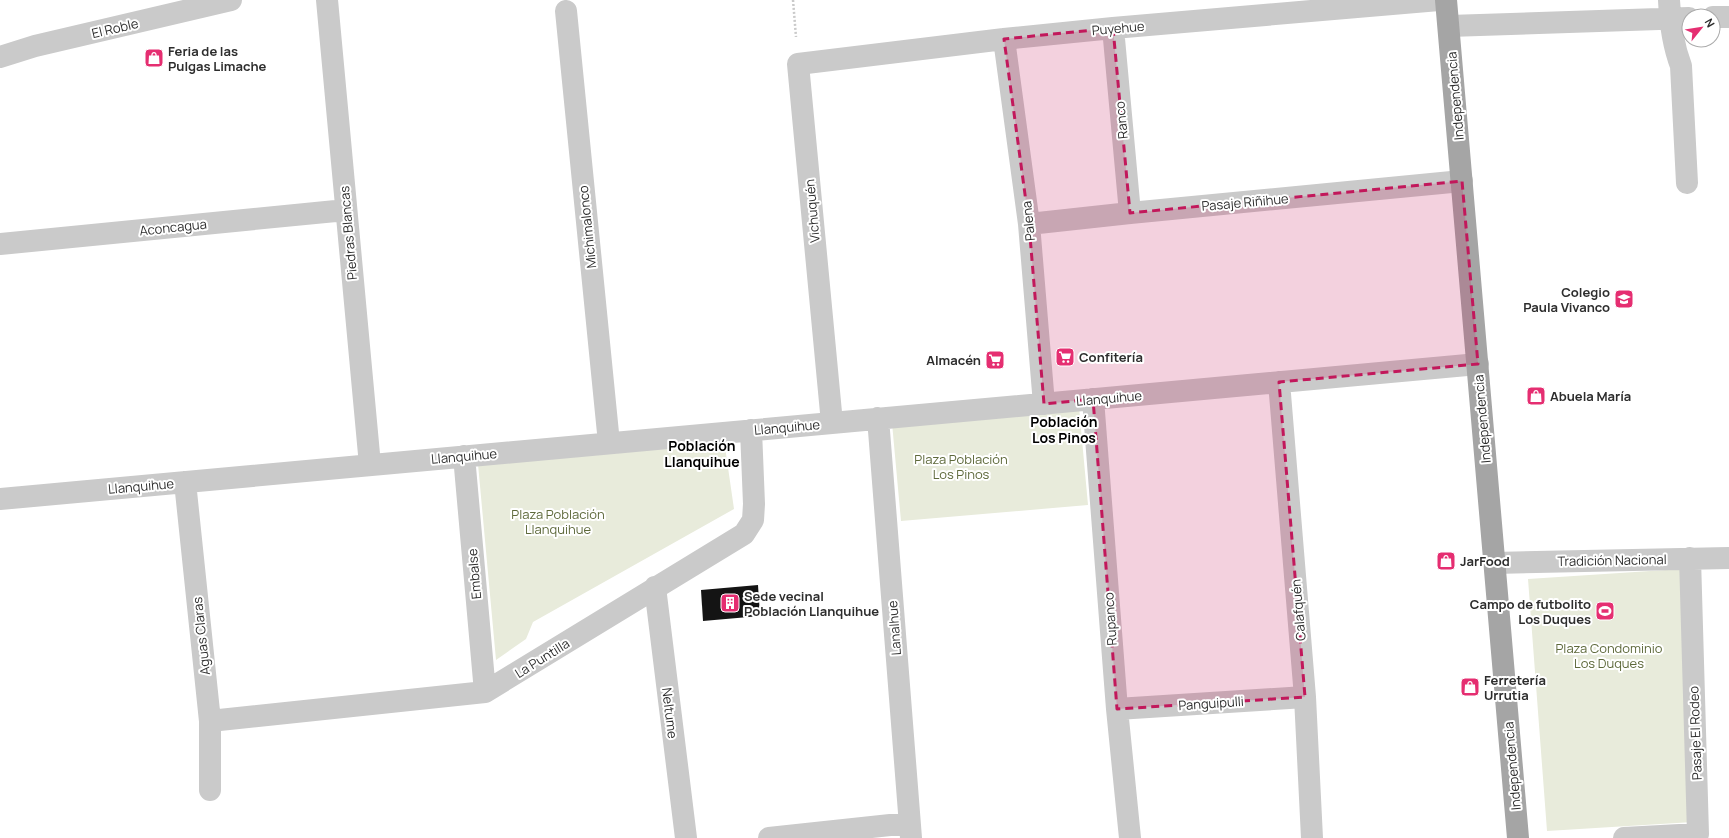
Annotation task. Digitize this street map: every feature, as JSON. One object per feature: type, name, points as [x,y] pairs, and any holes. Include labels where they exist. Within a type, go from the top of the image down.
[{"type":"main road","name":"Independencia","points":[[1446,0],[1518,838]]},
{"type":"street","name":"El Roble","points":[[0,57],[35,46],[231,0]]},
{"type":"street","name":"Piedras Blancas","points":[[327,0],[370,465]]},
{"type":"street","name":"Puyehue","points":[[798,64],[1004,39],[1113,28],[1439,0]]},
{"type":"street","name":"Michimalonco","points":[[566,11],[609,443]]},
{"type":"street","points":[[1449,26],[1676,12],[1675,51],[1681,66],[1686,183]]},
{"type":"street","name":"Ranco","points":[[1113,28],[1130,213]]},
{"type":"street","name":"Palena","points":[[1004,39],[1029,224],[1044,404]]},
{"type":"street","name":"Vichuquén","points":[[798,64],[832,423]]},
{"type":"street","name":"Pasaje Riñihue","points":[[1029,224],[1462,182]]},
{"type":"street","name":"Aconcagua","points":[[0,244],[346,210]]},
{"type":"street","name":"Llanquihue","points":[[0,499],[1478,364]]},
{"type":"street","name":"Calafquén","points":[[1280,382],[1305,697],[1312,838]]},
{"type":"street","name":"Rupanco","points":[[1093,399],[1117,709],[1130,838]]},
{"type":"street","name":"Lanalhue","points":[[878,418],[910,831]]},
{"type":"street","name":"La Puntilla","points":[[210,721],[485,692],[744,534],[753,520],[754,504],[751,430]]},
{"type":"street","name":"Embalse","points":[[464,456],[485,692]]},
{"type":"street","name":"Aguas Claras","points":[[185,482],[210,721],[210,790]]},
{"type":"street","name":"Pasaje El Rodeo","points":[[1624,838],[1698,834],[1690,558]]},
{"type":"street","name":"Tradición Nacional","points":[[1494,563],[1729,558]]},
{"type":"street","name":"Neltume","points":[[655,587],[686,838]]},
{"type":"street","name":"Panguipulli","points":[[1117,709],[1305,697]]},
{"type":"street","points":[[769,838],[910,831]]},
{"type":"path","points":[[793,0],[798,64]]},
{"type":"highlighted area","points":[[1113,28],[1130,213],[1462,181],[1478,364],[1279,382],[1305,697],[1117,709],[1093,399],[1044,404],[1029,224],[1004,39]]},
{"type":"green space","name":"Plaza Población Los Pinos","points":[[1079,407],[1088,505],[901,521],[892,423]]},
{"type":"green space","name":"Plaza Población Llanquihue","points":[[723,433],[734,509],[533,622],[526,639],[496,660],[477,453]]},
{"type":"green space","name":"Plaza Condominio Los Duques","points":[[1681,569],[1693,822],[1547,831],[1528,579]]},
{"type":"building","name":"Sede vecinal Población Llanquihue","points":[[758,585],[760,616],[703,621],[701,590]]},
{"type":"place","name":"Feria de las Pulgas Limache","points":[[154,58]]},
{"type":"place","name":"Colegio Paula Vivanco","points":[[1624,299]]},
{"type":"place","name":"Confitería","points":[[1065,357]]},
{"type":"place","name":"Almacén","points":[[995,360]]},
{"type":"place","name":"Abuela María","points":[[1536,396]]},
{"type":"place","name":"JarFood","points":[[1446,561]]},
{"type":"place","name":"Sede vecinal Población Llanquihue","points":[[730,603]]},
{"type":"place","name":"Campo de futbolito Los Duques","points":[[1605,611]]},
{"type":"place","name":"Ferretería Urrutia","points":[[1470,687]]},
{"type":"district","name":"Población Los Pinos","points":[[1064,430]]},
{"type":"district","name":"Población Llanquihue","points":[[702,454]]}]
